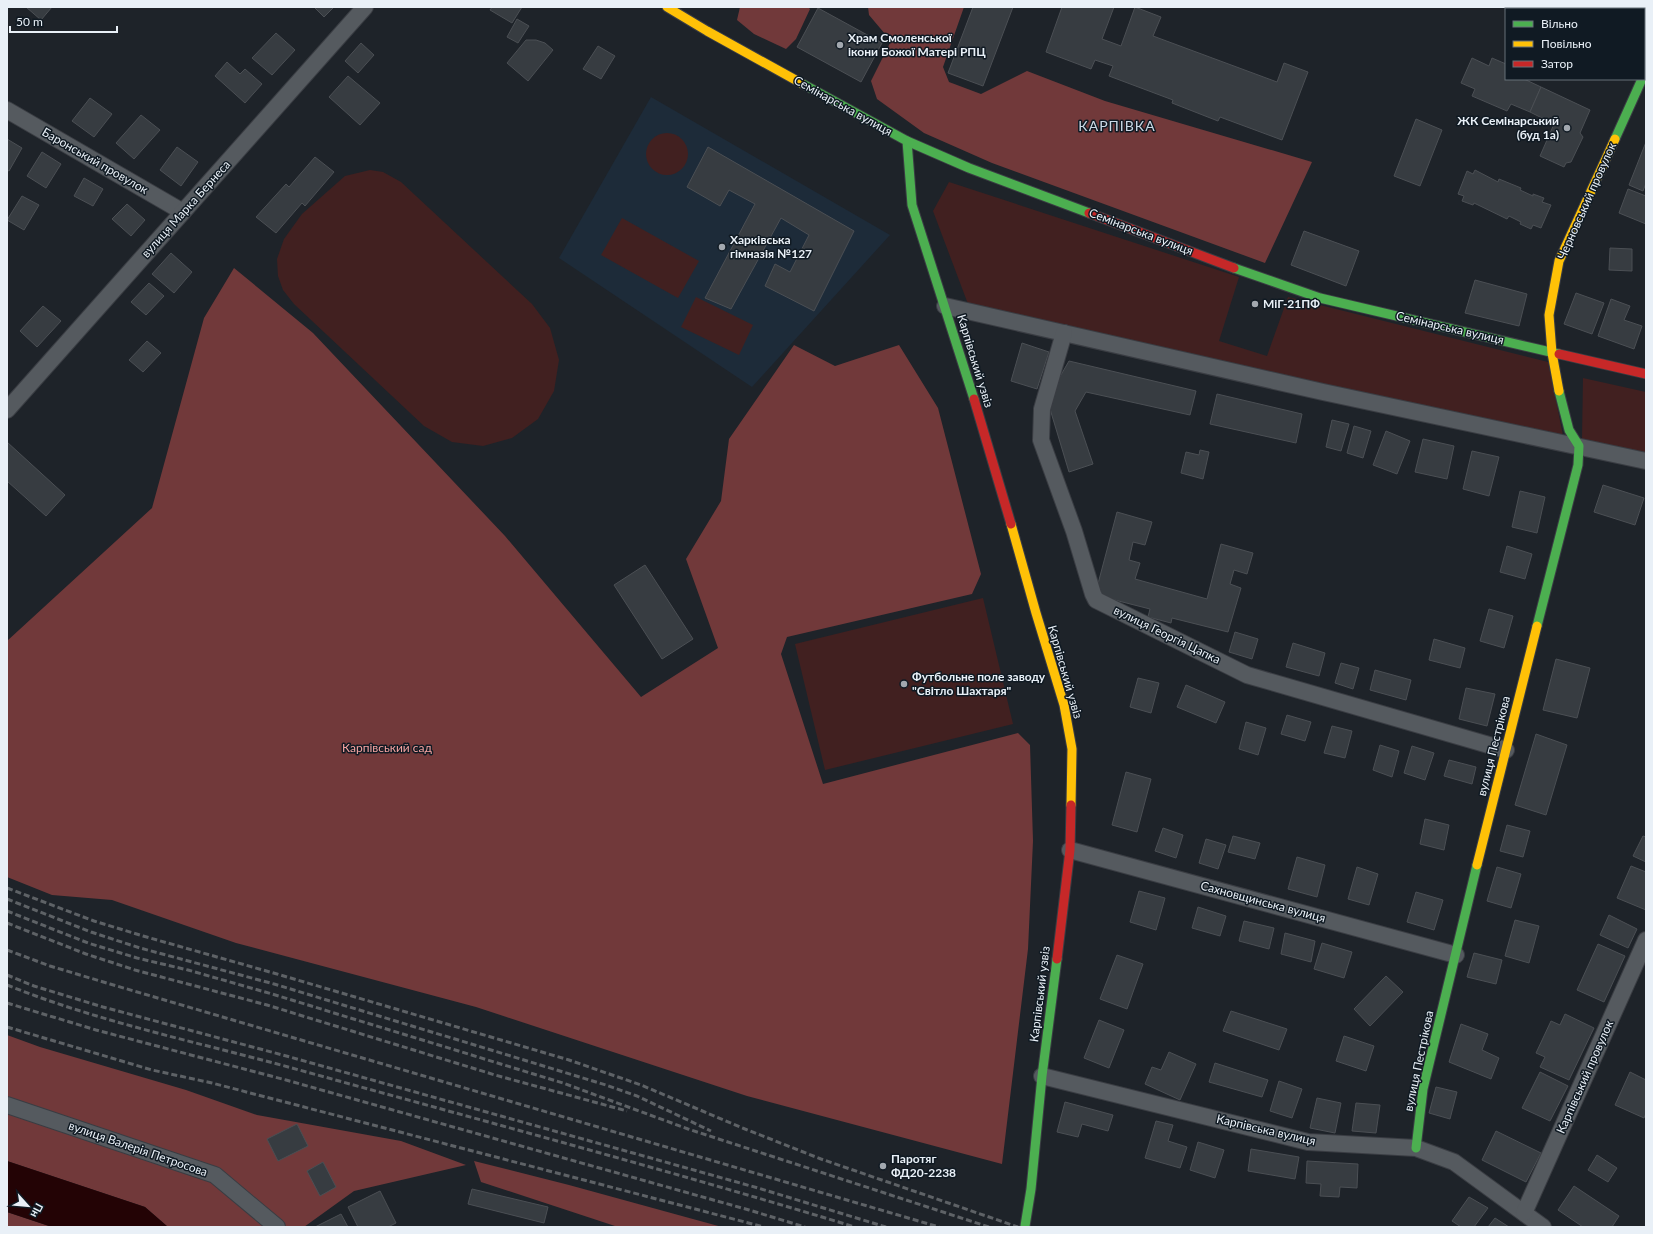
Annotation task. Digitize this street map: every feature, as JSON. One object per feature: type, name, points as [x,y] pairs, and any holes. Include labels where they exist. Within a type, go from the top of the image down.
[{"type":"main road","name":"Семінарська вулиця","points":[[667,7],[707,31],[907,141],[969,168],[1259,277],[1320,298],[1646,374]]},
{"type":"main road","name":"Черновський провулок","points":[[1552,353],[1549,315],[1559,261],[1642,80]]},
{"type":"main road","name":"Карпівський узвіз","points":[[907,141],[912,205],[998,476],[1036,614],[1064,705],[1072,749],[1070,850],[1042,1076],[1031,1189],[1025,1226]]},
{"type":"main road","points":[[1552,353],[1567,424],[1579,446]]},
{"type":"main road","name":"вулиця Пестрікова","points":[[1416,1148],[1423,1089],[1578,465],[1579,446]]},
{"type":"street","name":"вулиця Марка Бернеса","points":[[7,410],[365,7]]},
{"type":"street","name":"Баронський провулок","points":[[7,110],[183,212]]},
{"type":"street","points":[[945,306],[1323,392],[1646,461]]},
{"type":"street","name":"вулиця Георгія Цапка","points":[[1064,333],[1042,409],[1041,440],[1074,531],[1096,600],[1246,675],[1506,750]]},
{"type":"street","name":"Сахновщинська вулиця","points":[[1070,850],[1456,955]]},
{"type":"street","name":"Карпівський провулок","points":[[1524,1213],[1646,940]]},
{"type":"street","name":"Карпівська вулиця","points":[[1042,1076],[1308,1142],[1416,1148],[1454,1162],[1543,1227]]},
{"type":"street","name":"вулиця Валерія Петросова","points":[[7,1105],[215,1175],[277,1227]]},
{"type":"shaded area","name":"Харківська гімназія №127","points":[[651,97],[890,235],[752,387],[559,258]]},
{"type":"shaded area","points":[[663,133],[671,133],[679,136],[685,142],[688,154],[685,166],[679,172],[671,175],[663,175],[655,172],[649,166],[646,158],[646,150],[649,142],[655,136]]},
{"type":"shaded area","points":[[370,170],[383,172],[401,182],[532,304],[550,328],[559,360],[554,391],[538,419],[512,438],[483,446],[452,442],[424,426],[294,304],[283,290],[278,276],[277,259],[284,239],[302,214],[345,176]]},
{"type":"shaded area","points":[[949,182],[1239,277],[1219,341],[1267,356],[1288,297],[1548,362],[1564,440],[968,304],[933,211]]},
{"type":"shaded area","points":[[622,218],[699,261],[678,298],[601,255]]},
{"type":"shaded area","points":[[696,297],[753,325],[739,355],[681,327]]},
{"type":"shaded area","points":[[1583,378],[1646,392],[1646,456],[1582,440]]},
{"type":"shaded area","name":"Футбольне поле заводу \"Світло Шахтаря\"","points":[[983,598],[1013,724],[825,770],[795,644]]},
{"type":"shaded area","points":[[7,1161],[145,1207],[168,1227],[52,1227],[7,1212]]},
{"type":"green space","points":[[740,7],[808,7],[810,9],[796,39],[786,49],[754,34],[737,20]]},
{"type":"green space","points":[[868,7],[964,7],[943,67],[949,82],[981,94],[1027,71],[1105,101],[1312,162],[1265,263],[992,163],[924,133],[877,99],[871,81],[891,41],[869,15]]},
{"type":"green space","name":"Карпівський сад","points":[[234,268],[313,333],[505,536],[641,697],[718,648],[686,559],[721,501],[729,439],[794,345],[835,366],[899,345],[938,408],[981,574],[972,594],[787,637],[781,654],[823,784],[1018,733],[1030,745],[1033,841],[1028,949],[1002,1164],[747,1096],[476,1007],[236,943],[112,900],[52,895],[7,877],[7,641],[152,508],[204,318]]},
{"type":"green space","points":[[7,1035],[40,1047],[186,1090],[257,1115],[401,1141],[466,1165],[354,1191],[304,1227],[168,1227],[145,1207],[7,1161]]},
{"type":"green space","points":[[474,1161],[569,1185],[722,1227],[618,1227],[481,1182]]},
{"type":"green space","points":[[7,1212],[52,1227],[7,1227]]},
{"type":"building","points":[[26,7],[52,7],[41,20]]},
{"type":"building","points":[[314,7],[334,7],[324,17]]},
{"type":"building","points":[[492,7],[522,7],[512,23],[490,10]]},
{"type":"building","points":[[973,7],[1013,7],[983,86],[948,73]]},
{"type":"building","points":[[1062,7],[1114,7],[1102,39],[1121,46],[1135,7],[1161,17],[1153,36],[1277,82],[1284,63],[1308,72],[1282,140],[1220,117],[1218,121],[1172,103],[1173,100],[1109,76],[1113,66],[1095,60],[1091,69],[1046,52]]},
{"type":"building","points":[[1604,7],[1639,7],[1638,8]]},
{"type":"building","name":"Храм Смоленської ікони Божої Матері РПЦ","points":[[818,8],[882,43],[861,82],[797,47]]},
{"type":"building","points":[[517,19],[529,26],[518,43],[507,37]]},
{"type":"building","points":[[276,33],[295,50],[272,75],[252,58]]},
{"type":"building","points":[[526,40],[536,40],[545,43],[553,50],[528,81],[507,63]]},
{"type":"building","points":[[361,43],[374,55],[358,73],[345,61]]},
{"type":"building","points":[[598,46],[615,56],[601,79],[583,69]]},
{"type":"building","points":[[1472,58],[1489,66],[1492,58],[1505,64],[1505,80],[1526,80],[1541,87],[1530,112],[1511,104],[1507,111],[1472,96],[1475,89],[1461,83]]},
{"type":"building","points":[[227,62],[240,74],[245,69],[262,84],[245,103],[215,76]]},
{"type":"building","points":[[348,76],[380,103],[360,125],[329,97]]},
{"type":"building","name":"ЖК Семінарський (буд 1а)","points":[[1541,87],[1590,110],[1580,133],[1583,137],[1571,162],[1566,163],[1564,167],[1540,156],[1554,124],[1530,112]]},
{"type":"building","points":[[90,98],[112,114],[94,137],[72,121]]},
{"type":"building","points":[[141,115],[160,130],[134,159],[116,143]]},
{"type":"building","points":[[1416,119],[1442,130],[1420,186],[1394,176]]},
{"type":"building","points":[[7,139],[22,148],[9,171],[7,170]]},
{"type":"building","points":[[1646,142],[1646,183],[1643,191],[1629,185]]},
{"type":"building","points":[[177,147],[198,162],[181,186],[160,170]]},
{"type":"building","points":[[708,147],[854,231],[814,311],[765,286],[775,264],[790,272],[809,235],[781,218],[731,309],[705,298],[755,204],[729,190],[720,206],[687,187]]},
{"type":"building","points":[[42,152],[61,164],[46,188],[27,176]]},
{"type":"building","points":[[315,157],[334,172],[305,206],[302,203],[276,233],[256,217],[286,184],[289,187]]},
{"type":"building","points":[[1475,170],[1498,182],[1499,179],[1521,188],[1520,190],[1533,196],[1533,194],[1544,198],[1542,202],[1551,205],[1541,228],[1533,225],[1531,229],[1520,224],[1521,222],[1509,216],[1507,219],[1474,203],[1473,205],[1462,201],[1464,196],[1458,194],[1467,171],[1473,174]]},
{"type":"building","points":[[84,178],[103,189],[93,206],[74,196]]},
{"type":"building","points":[[1628,189],[1646,196],[1646,224],[1619,213]]},
{"type":"building","points":[[22,196],[39,205],[24,230],[7,220]]},
{"type":"building","points":[[127,204],[145,220],[131,236],[112,219]]},
{"type":"building","points":[[1304,231],[1359,251],[1346,286],[1291,265]]},
{"type":"building","points":[[1610,248],[1632,249],[1632,271],[1609,270]]},
{"type":"building","points":[[171,253],[192,272],[174,293],[152,274]]},
{"type":"building","points":[[1475,280],[1527,294],[1519,326],[1465,313]]},
{"type":"building","points":[[149,283],[164,296],[146,315],[131,302]]},
{"type":"building","points":[[1576,293],[1604,303],[1592,334],[1564,324]]},
{"type":"building","points":[[1611,299],[1630,306],[1624,320],[1642,326],[1634,349],[1598,336]]},
{"type":"building","points":[[43,306],[61,321],[37,347],[20,331]]},
{"type":"building","points":[[147,341],[161,353],[143,372],[129,360]]},
{"type":"building","points":[[1022,343],[1049,352],[1037,389],[1011,381]]},
{"type":"building","points":[[1069,361],[1196,391],[1190,415],[1086,392],[1075,411],[1093,464],[1069,472],[1047,399]]},
{"type":"building","points":[[1217,394],[1302,414],[1296,443],[1210,424]]},
{"type":"building","points":[[1332,420],[1349,424],[1341,451],[1326,447]]},
{"type":"building","points":[[1354,426],[1371,431],[1363,458],[1347,453]]},
{"type":"building","points":[[1386,431],[1410,441],[1397,474],[1373,465]]},
{"type":"building","points":[[1423,439],[1454,446],[1447,479],[1415,472]]},
{"type":"building","points":[[7,442],[65,495],[46,516],[7,481]]},
{"type":"building","points":[[1200,450],[1209,452],[1203,479],[1181,473],[1186,452],[1199,455]]},
{"type":"building","points":[[1472,451],[1499,457],[1489,496],[1463,489]]},
{"type":"building","points":[[1603,485],[1644,498],[1635,525],[1594,512]]},
{"type":"building","points":[[1520,491],[1545,497],[1537,533],[1512,527]]},
{"type":"building","points":[[1117,512],[1152,522],[1145,545],[1133,542],[1129,560],[1140,563],[1135,579],[1207,599],[1221,544],[1253,553],[1247,574],[1234,570],[1230,584],[1241,588],[1228,632],[1172,618],[1171,623],[1148,617],[1150,609],[1095,595]]},
{"type":"building","points":[[1507,546],[1532,554],[1525,579],[1500,572]]},
{"type":"building","points":[[645,565],[693,639],[662,659],[614,585]]},
{"type":"building","points":[[1489,609],[1513,616],[1504,648],[1480,641]]},
{"type":"building","points":[[1235,632],[1258,639],[1252,659],[1229,652]]},
{"type":"building","points":[[1434,639],[1465,648],[1460,668],[1429,660]]},
{"type":"building","points":[[1293,643],[1325,653],[1319,676],[1286,667]]},
{"type":"building","points":[[1556,659],[1590,668],[1577,718],[1543,710]]},
{"type":"building","points":[[1341,663],[1359,668],[1353,689],[1335,683]]},
{"type":"building","points":[[1375,670],[1411,680],[1406,700],[1370,690]]},
{"type":"building","points":[[1138,678],[1159,683],[1151,713],[1130,707]]},
{"type":"building","points":[[1186,685],[1225,702],[1216,723],[1177,707]]},
{"type":"building","points":[[1466,688],[1495,694],[1487,726],[1459,719]]},
{"type":"building","points":[[1287,715],[1311,722],[1305,741],[1281,734]]},
{"type":"building","points":[[1246,722],[1266,728],[1258,755],[1239,749]]},
{"type":"building","points":[[1332,726],[1352,731],[1345,758],[1324,753]]},
{"type":"building","points":[[1536,734],[1567,745],[1546,815],[1515,805]]},
{"type":"building","points":[[1380,745],[1399,751],[1392,777],[1373,770]]},
{"type":"building","points":[[1412,746],[1434,753],[1425,780],[1404,773]]},
{"type":"building","points":[[1449,760],[1476,767],[1472,784],[1444,776]]},
{"type":"building","points":[[1126,772],[1151,779],[1137,832],[1112,825]]},
{"type":"building","points":[[1425,819],[1449,825],[1444,850],[1420,844]]},
{"type":"building","points":[[1507,825],[1530,831],[1523,857],[1500,851]]},
{"type":"building","points":[[1163,828],[1183,835],[1176,858],[1155,851]]},
{"type":"building","points":[[1233,836],[1260,843],[1255,859],[1228,852]]},
{"type":"building","points":[[1643,836],[1646,837],[1646,862],[1633,856]]},
{"type":"building","points":[[1206,839],[1226,845],[1218,869],[1199,863]]},
{"type":"building","points":[[1297,857],[1325,865],[1317,897],[1288,889]]},
{"type":"building","points":[[1631,866],[1646,872],[1646,910],[1617,898]]},
{"type":"building","points":[[1357,867],[1378,874],[1369,905],[1348,899]]},
{"type":"building","points":[[1497,867],[1521,874],[1511,908],[1487,901]]},
{"type":"building","points":[[1139,891],[1165,898],[1156,930],[1130,922]]},
{"type":"building","points":[[1416,892],[1443,900],[1434,930],[1407,922]]},
{"type":"building","points":[[1198,907],[1226,916],[1220,936],[1192,928]]},
{"type":"building","points":[[1609,915],[1637,929],[1628,948],[1600,935]]},
{"type":"building","points":[[1515,920],[1539,926],[1529,963],[1505,956]]},
{"type":"building","points":[[1244,921],[1274,928],[1269,949],[1239,941]]},
{"type":"building","points":[[1285,933],[1315,941],[1311,962],[1281,954]]},
{"type":"building","points":[[1322,943],[1352,952],[1344,978],[1314,969]]},
{"type":"building","points":[[1598,944],[1625,956],[1604,1002],[1577,990]]},
{"type":"building","points":[[1474,953],[1502,960],[1496,984],[1467,977]]},
{"type":"building","points":[[1117,955],[1143,964],[1127,1009],[1100,999]]},
{"type":"building","points":[[1386,976],[1403,992],[1370,1026],[1354,1009]]},
{"type":"building","points":[[1231,1011],[1287,1029],[1279,1050],[1223,1031]]},
{"type":"building","points":[[1565,1014],[1594,1028],[1569,1080],[1540,1067],[1545,1057],[1536,1053],[1551,1021],[1560,1025]]},
{"type":"building","points":[[1099,1020],[1124,1030],[1109,1068],[1084,1058]]},
{"type":"building","points":[[1461,1024],[1488,1034],[1482,1050],[1499,1058],[1491,1079],[1449,1062]]},
{"type":"building","points":[[1344,1036],[1374,1046],[1366,1071],[1336,1061]]},
{"type":"building","points":[[1169,1052],[1196,1064],[1180,1100],[1145,1084],[1152,1067],[1161,1070]]},
{"type":"building","points":[[1215,1063],[1268,1080],[1262,1097],[1209,1082]]},
{"type":"building","points":[[1540,1072],[1568,1086],[1550,1121],[1522,1108]]},
{"type":"building","points":[[1630,1072],[1646,1080],[1646,1113],[1644,1118],[1615,1105]]},
{"type":"building","points":[[1279,1081],[1302,1089],[1292,1118],[1270,1111]]},
{"type":"building","points":[[1436,1087],[1457,1092],[1450,1119],[1429,1113]]},
{"type":"building","points":[[1317,1098],[1341,1103],[1335,1133],[1310,1128]]},
{"type":"building","points":[[1065,1102],[1113,1115],[1108,1131],[1082,1124],[1078,1137],[1057,1132]]},
{"type":"building","points":[[1356,1103],[1380,1105],[1376,1133],[1352,1131]]},
{"type":"building","points":[[1156,1121],[1173,1125],[1168,1141],[1187,1147],[1180,1168],[1145,1158]]},
{"type":"building","points":[[297,1124],[308,1146],[278,1161],[267,1139]]},
{"type":"building","points":[[1496,1131],[1541,1153],[1526,1182],[1482,1160]]},
{"type":"building","points":[[1198,1142],[1224,1150],[1215,1178],[1190,1170]]},
{"type":"building","points":[[1251,1149],[1299,1157],[1295,1179],[1248,1171]]},
{"type":"building","points":[[1597,1155],[1617,1168],[1608,1182],[1588,1170]]},
{"type":"building","points":[[1307,1161],[1358,1164],[1357,1188],[1340,1187],[1339,1197],[1320,1196],[1321,1184],[1306,1183]]},
{"type":"building","points":[[323,1162],[336,1187],[320,1196],[307,1171]]},
{"type":"building","points":[[1574,1186],[1619,1216],[1612,1227],[1583,1227],[1558,1210]]},
{"type":"building","points":[[472,1189],[548,1207],[544,1223],[468,1204]]},
{"type":"building","points":[[380,1191],[396,1223],[388,1227],[358,1227],[348,1207]]},
{"type":"building","points":[[1469,1197],[1488,1208],[1474,1227],[1461,1227],[1452,1221]]},
{"type":"building","points":[[341,1214],[348,1227],[315,1227]]},
{"type":"building","points":[[1495,1218],[1509,1227],[1488,1227]]},
{"type":"railway","points":[[7,888],[94,921],[143,936],[569,1060],[641,1085],[821,1159],[1018,1227]]},
{"type":"railway","points":[[7,899],[91,932],[140,948],[274,984],[606,1085],[637,1096],[711,1131]]},
{"type":"railway","points":[[7,911],[88,943],[137,958],[188,970],[272,994],[563,1083],[688,1129],[989,1227]]},
{"type":"railway","points":[[7,923],[86,954],[135,970],[267,1005],[495,1075],[627,1111]]},
{"type":"railway","points":[[7,950],[50,966],[110,984],[939,1227]]},
{"type":"railway","points":[[7,975],[34,986],[103,1007],[290,1057],[758,1188],[886,1227]]},
{"type":"railway","points":[[7,985],[77,1010],[148,1031],[292,1068],[715,1185],[855,1227]]},
{"type":"railway","points":[[7,1003],[96,1030],[286,1080],[805,1227]]},
{"type":"railway","points":[[7,1027],[152,1070],[212,1083],[764,1227]]},
{"type":"traffic: fast","points":[[1615,139],[1642,80]]},
{"type":"traffic: fast","points":[[801,83],[907,141],[912,205],[974,399]]},
{"type":"traffic: fast","points":[[907,141],[969,168],[1089,213]]},
{"type":"traffic: fast","points":[[1234,268],[1320,298],[1559,354]]},
{"type":"traffic: fast","points":[[1537,626],[1578,465],[1579,446],[1569,430],[1559,391]]},
{"type":"traffic: fast","points":[[1416,1148],[1423,1089],[1477,865]]},
{"type":"traffic: fast","points":[[1025,1226],[1031,1189],[1042,1076],[1057,959]]},
{"type":"traffic: slow","points":[[667,7],[801,83]]},
{"type":"traffic: slow","points":[[1559,391],[1552,353],[1549,315],[1559,261],[1615,139]]},
{"type":"traffic: slow","points":[[1011,524],[1064,705],[1072,749],[1071,805]]},
{"type":"traffic: slow","points":[[1477,865],[1537,626]]},
{"type":"traffic: jam","points":[[1089,213],[1234,268]]},
{"type":"traffic: jam","points":[[1559,354],[1646,374]]},
{"type":"traffic: jam","points":[[974,399],[1011,524]]},
{"type":"traffic: jam","points":[[1057,959],[1070,850],[1071,805]]},
{"type":"place","name":"Храм Смоленської ікони Божої Матері РПЦ","points":[[840,45]]},
{"type":"place","name":"ЖК Семінарський (буд 1а)","points":[[1567,128]]},
{"type":"place","name":"Харківська гімназія №127","points":[[722,247]]},
{"type":"place","name":"МіГ-21ПФ","points":[[1255,304]]},
{"type":"place","name":"Футбольне поле заводу \"Світло Шахтаря\"","points":[[904,684]]},
{"type":"place","name":"Паротяг ФД20-2238","points":[[883,1166]]},
{"type":"district","name":"КАРПІВКА","points":[[1117,126]]}]
